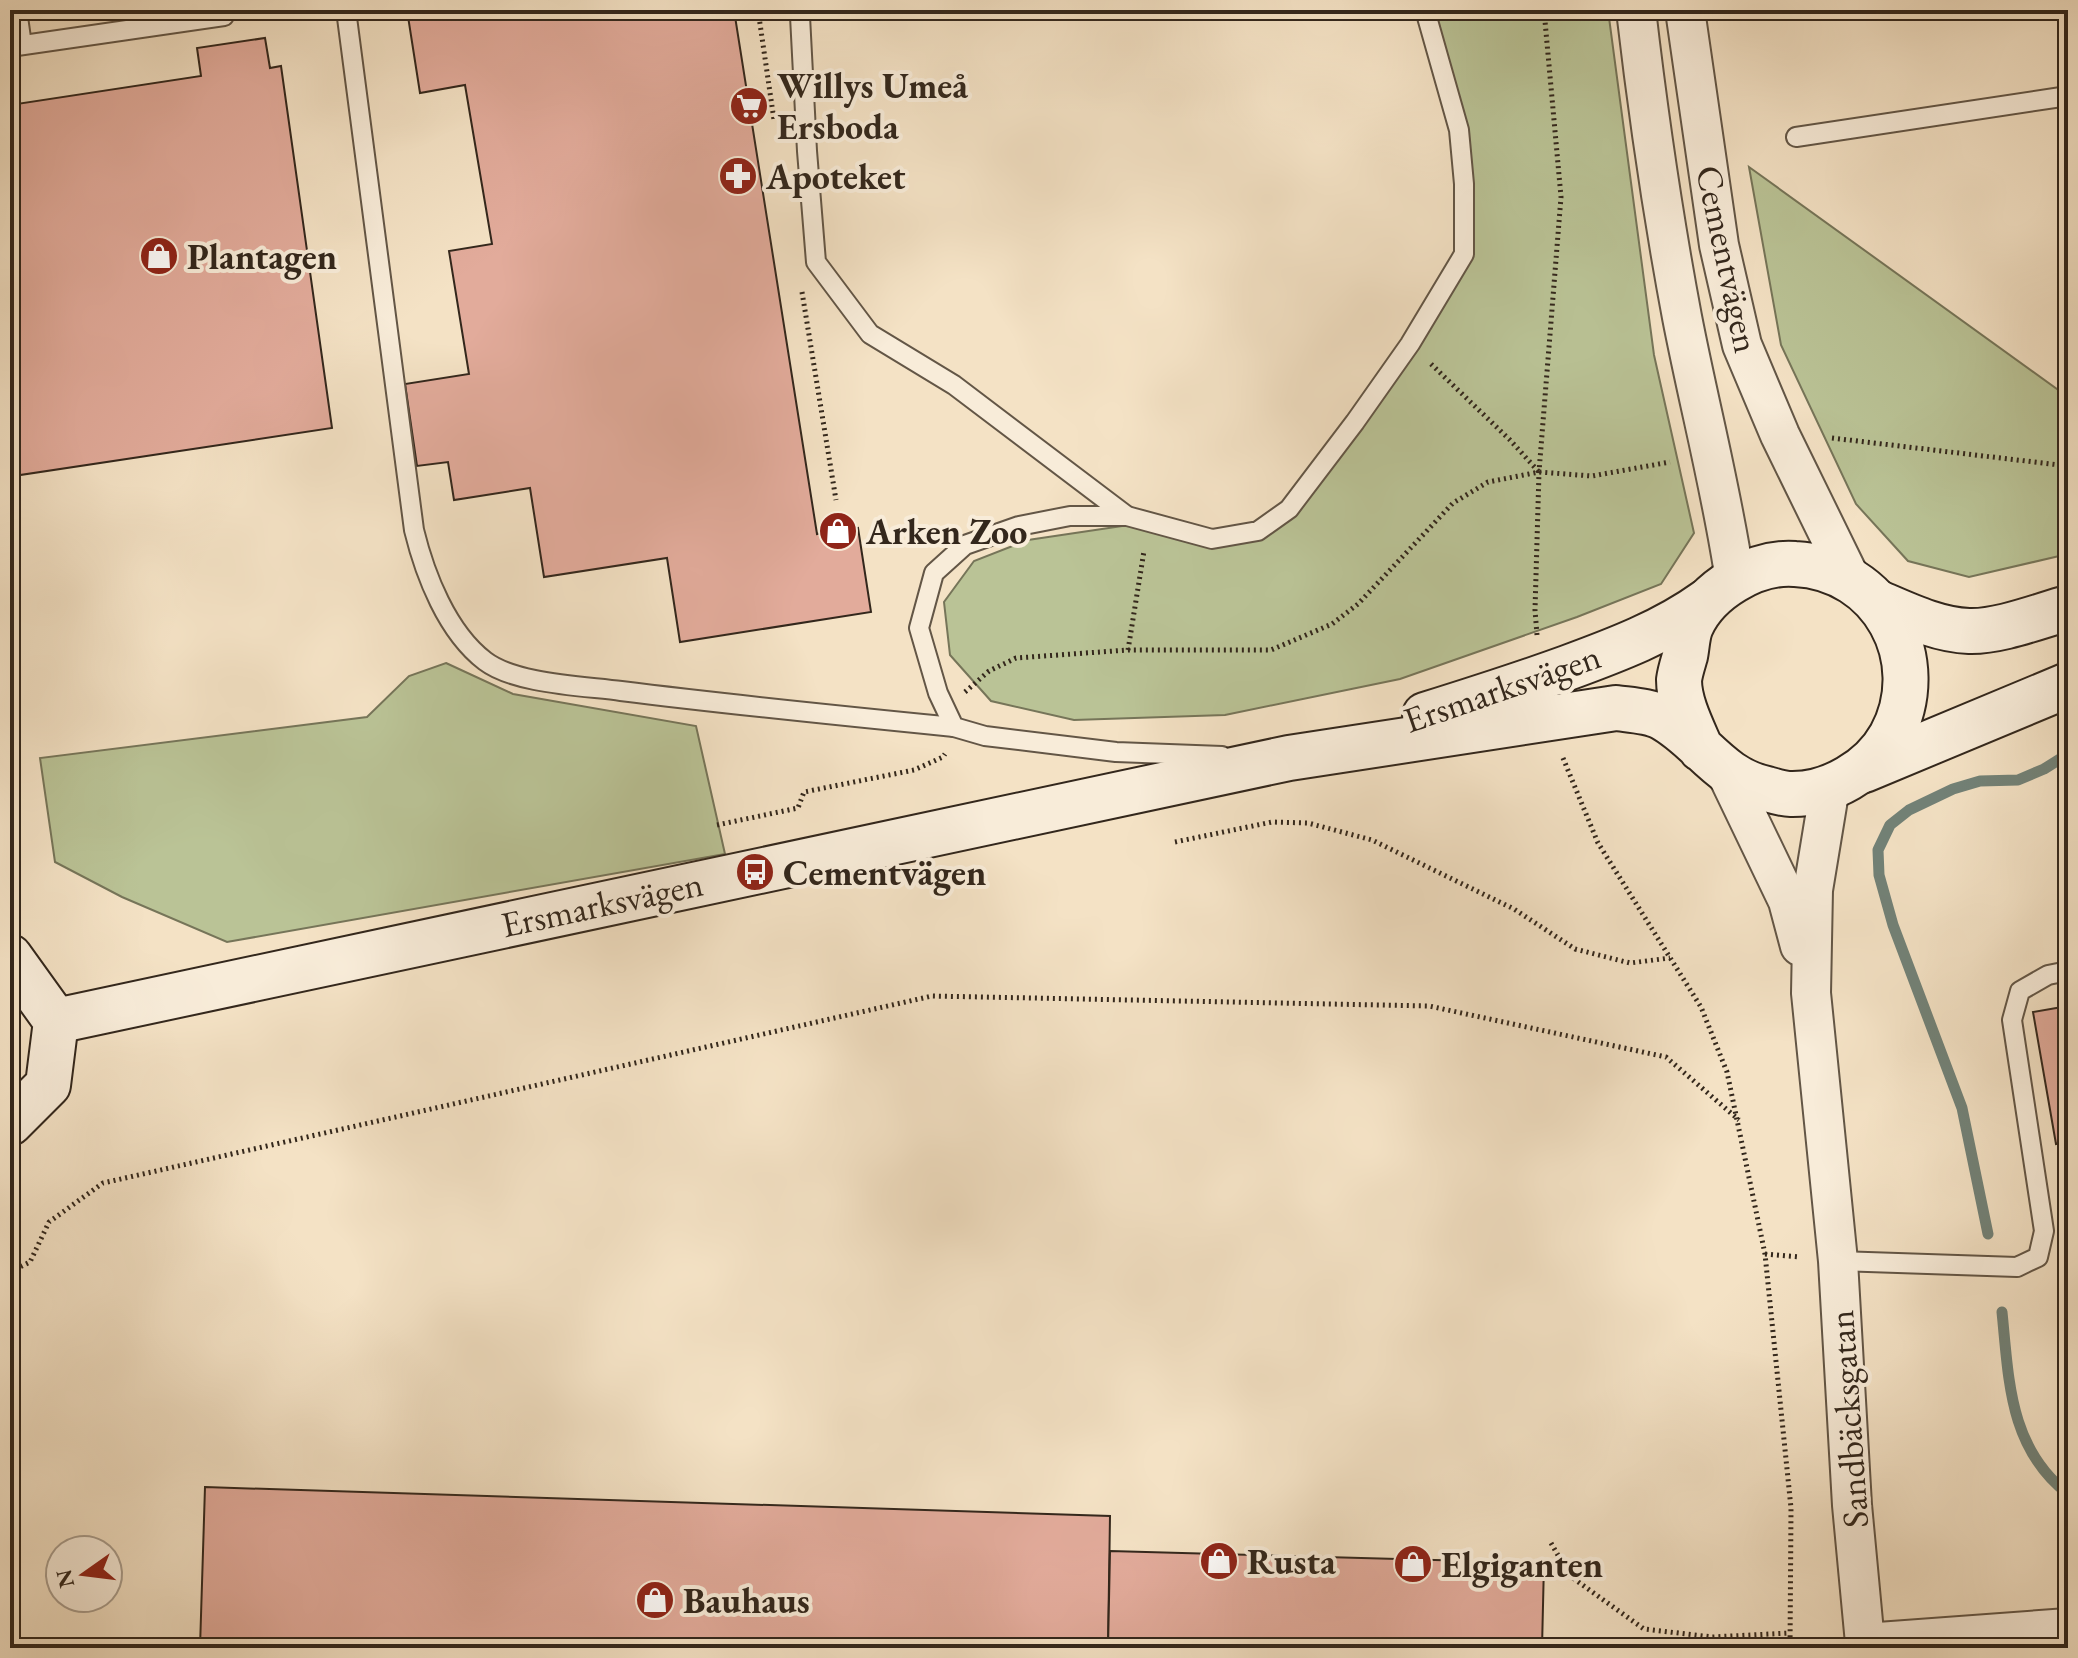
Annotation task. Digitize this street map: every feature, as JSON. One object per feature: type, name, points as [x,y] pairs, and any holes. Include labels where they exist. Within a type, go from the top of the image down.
[{"type":"main road","points":[[2068,608],[2016,623],[1970,631],[1932,624],[1865,593],[1831,571],[1793,563],[1757,569],[1721,591],[1691,627],[1679,680],[1686,714],[1714,761],[1749,785],[1790,794],[1846,779],[2068,685]]},
{"type":"main road","name":"Ersmarksvägen","points":[[1289,758],[1496,693],[1623,647],[1678,622],[1721,591]]},
{"type":"main road","points":[[1846,779],[1889,739],[1905,705],[1906,664],[1899,639],[1865,593]]},
{"type":"main road","name":"Ersmarksvägen","points":[[56,1021],[1289,758],[1616,708],[1662,716],[1714,761]]},
{"type":"main road","points":[[10,957],[56,1021],[48,1085],[10,1123]]},
{"type":"street","name":"Cementvägen","points":[[1636,10],[1650,125],[1682,318],[1725,513],[1721,591]]},
{"type":"street","name":"Cementvägen","points":[[1685,10],[1719,245],[1742,345],[1780,435],[1865,593]]},
{"type":"street","points":[[1714,761],[1788,901],[1811,993]]},
{"type":"street","points":[[1811,993],[1813,890],[1846,779]]},
{"type":"street","name":"Sandbäcksgatan","points":[[1811,993],[1838,1261],[1852,1505],[1865,1645],[2068,1628]]},
{"type":"lane","points":[[17,10],[16,46],[224,16],[223,10]]},
{"type":"lane","points":[[126,10],[129,30]]},
{"type":"lane","points":[[346,10],[414,530],[423,568],[441,606],[460,634],[486,662],[523,678],[749,707],[954,727],[985,736],[1116,752],[1289,758]]},
{"type":"lane","points":[[804,10],[800,16],[816,262],[870,334],[954,385],[1127,516]]},
{"type":"lane","points":[[954,727],[938,693],[919,628],[934,573],[965,545],[1019,526],[1070,516],[1127,516],[1212,539],[1258,531],[1289,509],[1410,344],[1464,254],[1464,184],[1459,130],[1425,10]]},
{"type":"lane","points":[[1796,137],[2068,96]]},
{"type":"lane","points":[[1838,1261],[2017,1267],[2038,1257],[2044,1231],[2012,1020],[2020,991],[2048,975],[2068,971]]},
{"type":"path","points":[[1538,644],[1535,610],[1539,472],[1561,197],[1544,10]]},
{"type":"path","points":[[1410,344],[1539,472]]},
{"type":"path","points":[[1832,438],[2068,466]]},
{"type":"path","points":[[717,825],[798,808],[804,792],[914,770],[943,757],[965,692],[989,671],[1016,658],[1128,650],[1271,650],[1332,624],[1358,604],[1453,503],[1488,482],[1539,472],[1592,476],[1670,462]]},
{"type":"path","points":[[1128,650],[1149,522]]},
{"type":"path","points":[[1563,758],[1598,843],[1701,1007],[1727,1072],[1765,1254],[1791,1508],[1790,1648]]},
{"type":"path","points":[[1175,842],[1272,822],[1308,823],[1372,840],[1514,909],[1575,949],[1630,963],[1670,958]]},
{"type":"path","points":[[10,1272],[30,1262],[49,1222],[103,1183],[932,996],[1429,1006],[1666,1057],[1739,1120]]},
{"type":"path","points":[[1551,1543],[1570,1576],[1644,1629],[1712,1637],[1790,1633]]},
{"type":"green space","points":[[1425,10],[1608,10],[1654,355],[1694,533],[1661,584],[1400,679],[1225,715],[1074,720],[991,701],[950,655],[944,602],[974,561],[1028,540],[1149,522],[1212,539],[1289,509],[1464,254],[1464,184]]},
{"type":"green space","points":[[1749,167],[2068,397],[2068,554],[1969,577],[1908,561],[1856,504],[1781,345]]},
{"type":"green space","points":[[446,663],[513,694],[696,726],[725,854],[227,942],[122,897],[55,862],[40,758],[367,717],[409,676]]},
{"type":"building","points":[[407,10],[734,10],[817,534],[858,528],[871,612],[680,642],[667,558],[544,577],[530,488],[454,500],[448,462],[417,466],[405,384],[469,374],[449,251],[492,244],[465,85],[420,93]]},
{"type":"building","name":"Plantagen","points":[[265,38],[270,68],[281,66],[332,428],[20,475],[10,407],[10,105],[201,76],[197,48]]},
{"type":"building","points":[[2068,1006],[2068,1142],[2056,1144],[2033,1012]]},
{"type":"building","name":"Bauhaus","points":[[205,1487],[1110,1516],[1108,1648],[200,1648]]},
{"type":"building","points":[[1110,1551],[1544,1563],[1542,1648],[1108,1648]]},
{"type":"waterway","points":[[1988,1234],[1962,1108],[1893,925],[1879,875],[1878,850],[1890,825],[1909,810],[1953,789],[1980,781],[2018,780],[2068,754]]},
{"type":"waterway","points":[[2002,1312],[2010,1388],[2023,1434],[2034,1456],[2068,1494]]},
{"type":"place","name":"Willys Umeå Ersboda","points":[[749,106]]},
{"type":"place","name":"Apoteket","points":[[738,176]]},
{"type":"place","name":"Plantagen","points":[[159,256]]},
{"type":"place","name":"Arken Zoo","points":[[838,531]]},
{"type":"place","name":"Cementvägen","points":[[755,872]]},
{"type":"place","name":"Rusta","points":[[1219,1561]]},
{"type":"place","name":"Elgiganten","points":[[1413,1564]]},
{"type":"place","name":"Bauhaus","points":[[655,1600]]}]
